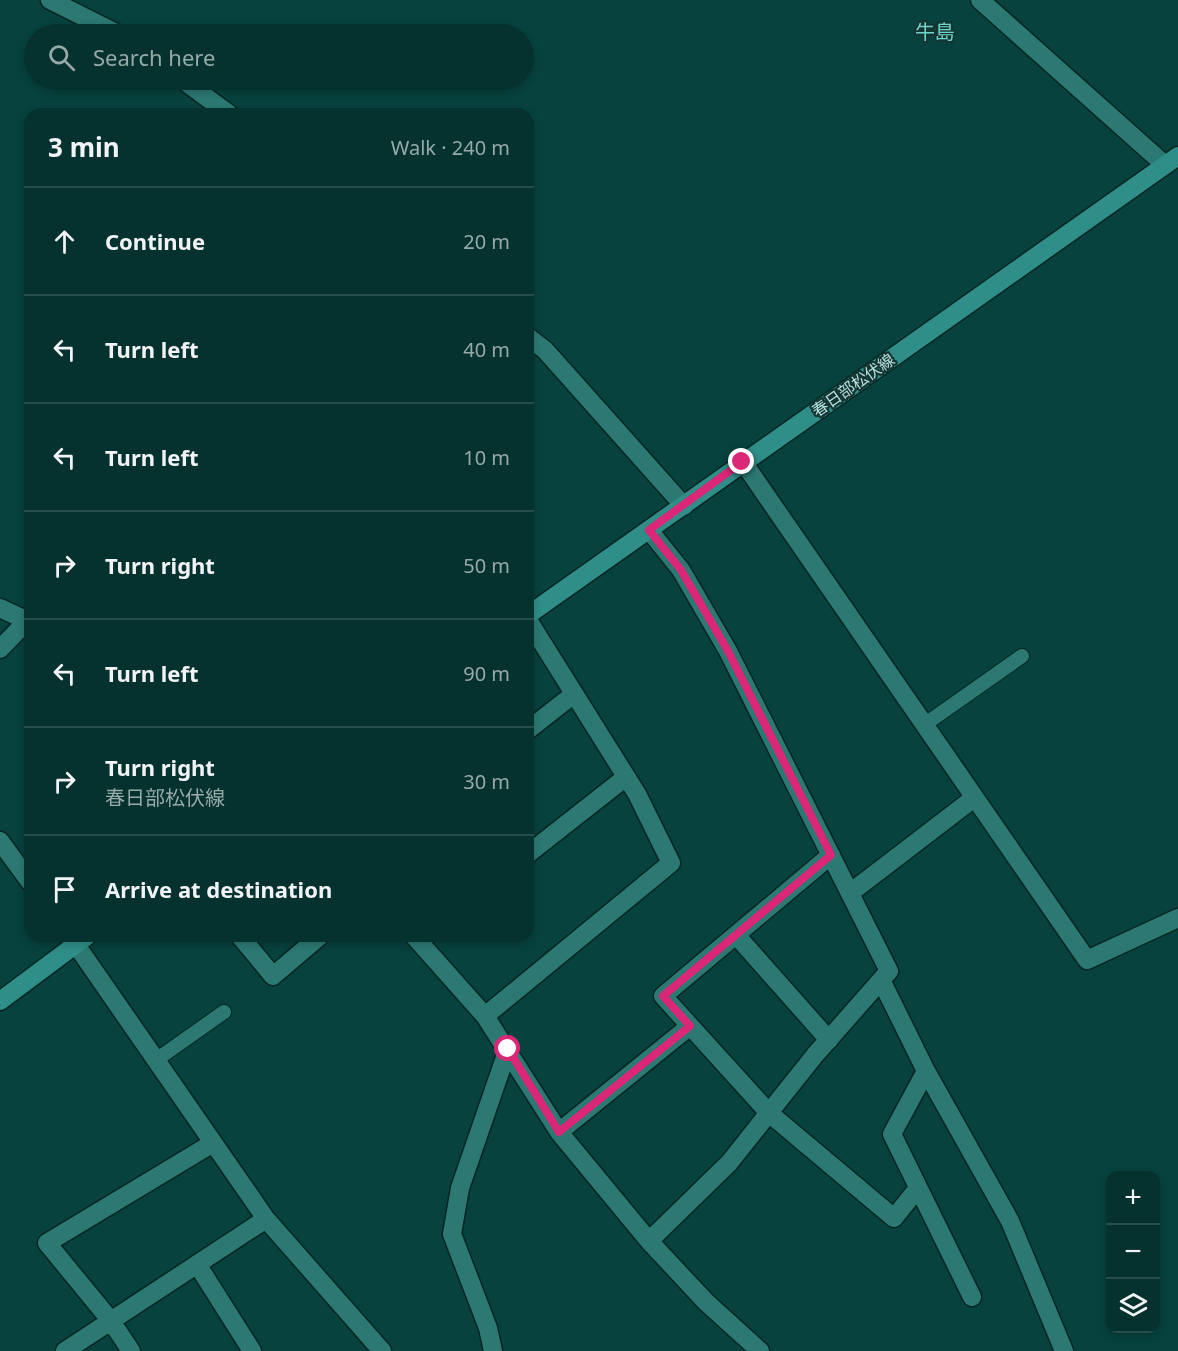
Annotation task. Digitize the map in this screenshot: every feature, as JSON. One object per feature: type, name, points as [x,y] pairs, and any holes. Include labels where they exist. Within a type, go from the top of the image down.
[{"type":"main road","name":"春日部松伏線","points":[[534,611],[1172,160]]},
{"type":"main road","points":[[0,1001],[74,942]]},
{"type":"street","points":[[50,0],[98,24]]},
{"type":"street","points":[[980,0],[1037,42],[1172,160]]},
{"type":"street","points":[[197,90],[221,108]]},
{"type":"street","points":[[534,342],[545,350],[684,506]]},
{"type":"street","points":[[742,462],[1087,960],[1178,918]]},
{"type":"street","points":[[649,530],[681,570],[728,651],[889,972],[829,1040],[729,1163],[649,1241]]},
{"type":"street","points":[[0,608],[24,620]]},
{"type":"street","points":[[0,649],[24,626]]},
{"type":"street","points":[[485,1016],[671,863],[637,794],[534,630]]},
{"type":"street","points":[[534,725],[574,694]]},
{"type":"street","points":[[534,849],[626,777]]},
{"type":"street","points":[[850,893],[974,798]]},
{"type":"street","points":[[0,841],[24,874]]},
{"type":"street","points":[[831,855],[663,996],[769,1113],[894,1218],[918,1188]]},
{"type":"street","points":[[736,934],[829,1040]]},
{"type":"street","points":[[80,942],[156,1060],[266,1219],[382,1351]]},
{"type":"street","points":[[245,942],[273,976],[313,942]]},
{"type":"street","points":[[422,942],[485,1016],[559,1132],[649,1241],[706,1302],[760,1351]]},
{"type":"street","points":[[882,982],[926,1071],[1010,1221],[1064,1351]]},
{"type":"street","points":[[559,1132],[690,1026]]},
{"type":"street","points":[[493,1351],[488,1328],[452,1234],[460,1188],[508,1049]]},
{"type":"street","points":[[926,1071],[892,1134],[972,1297]]},
{"type":"street","points":[[131,1351],[111,1321],[47,1243],[213,1143]]},
{"type":"street","points":[[65,1351],[266,1219]]},
{"type":"street","points":[[197,1264],[252,1351]]},
{"type":"lane","points":[[924,725],[1022,656]]},
{"type":"lane","points":[[156,1060],[224,1012]]},
{"type":"district","name":"牛島","points":[[935,32]]},
{"type":"route","points":[[508,1049],[559,1132],[690,1026],[663,996],[831,855],[728,651],[681,570],[649,530],[742,462]]}]
